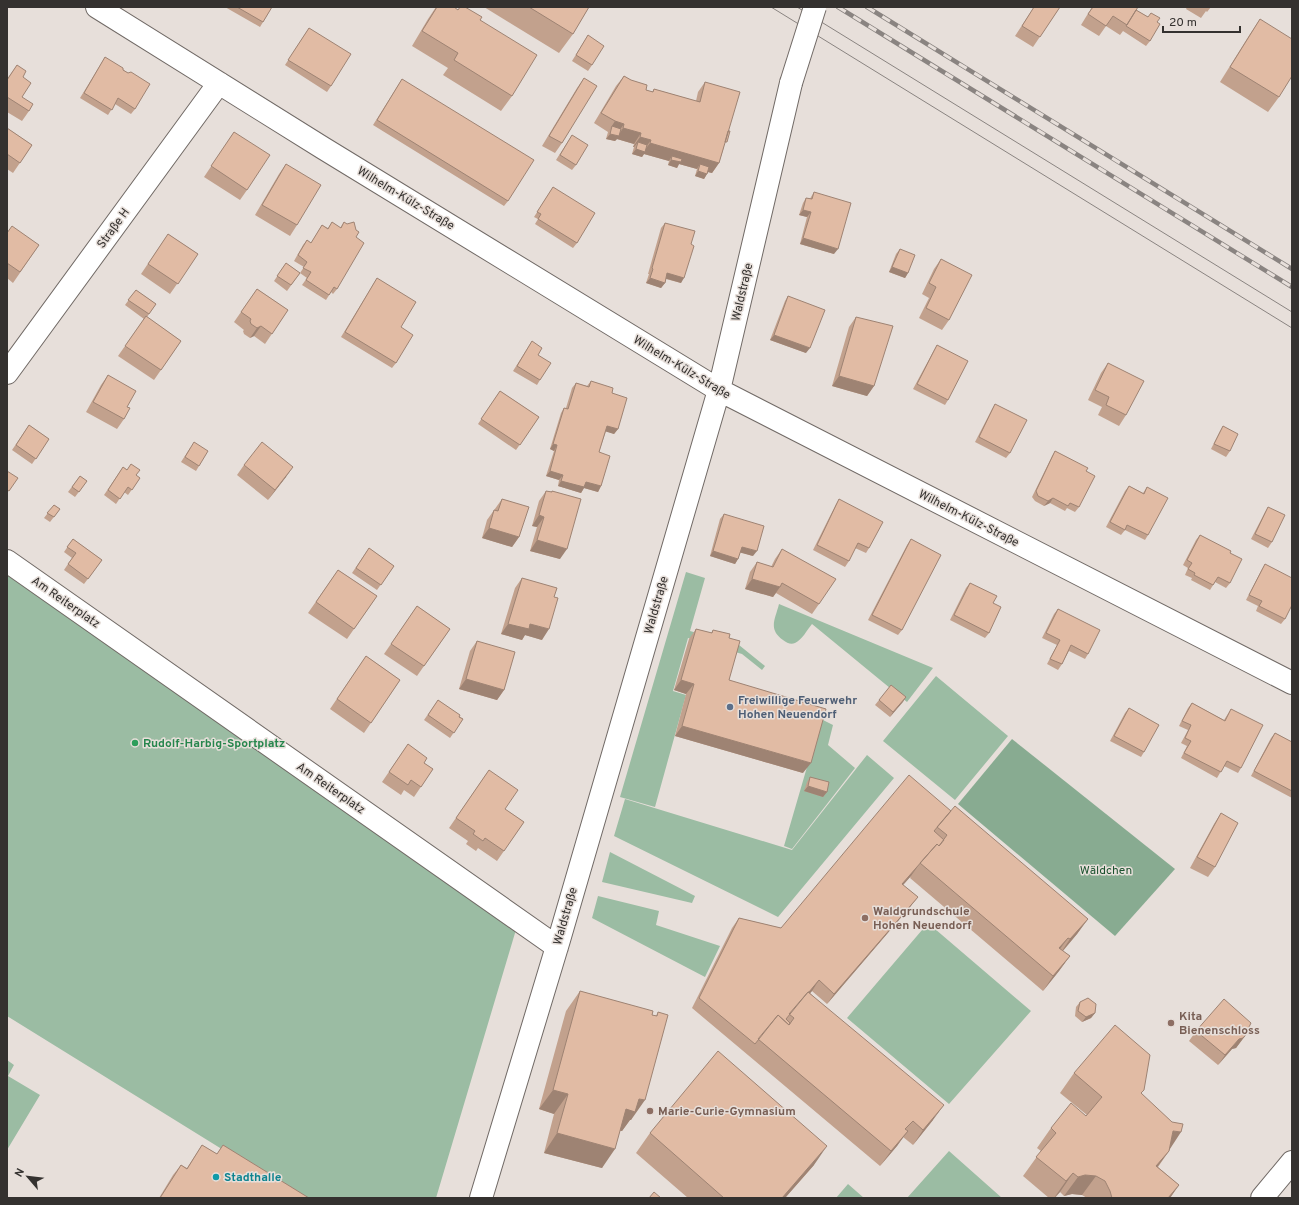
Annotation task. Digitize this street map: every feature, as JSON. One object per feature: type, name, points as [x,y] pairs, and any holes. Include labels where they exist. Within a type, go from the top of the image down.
[{"type":"street","name":"Wilhelm-Külz-Straße","points":[[97,7],[719,390],[1292,683]]},
{"type":"street","name":"Waldstraße","points":[[481,1198],[719,390],[791,83],[815,7]]},
{"type":"street","name":"Straße H","points":[[7,373],[219,83]]},
{"type":"street","name":"Am Reiterplatz","points":[[7,561],[556,947]]},
{"type":"street","points":[[1262,1198],[1292,1162]]},
{"type":"green space","name":"Rudolf-Harbig-Sportplatz","points":[[7,563],[518,923],[436,1198],[301,1198],[7,1016]]},
{"type":"green space","points":[[686,572],[705,578],[690,631],[739,645],[765,666],[762,670],[742,654],[688,638],[673,691],[686,695],[655,807],[620,797]]},
{"type":"green space","points":[[779,604],[933,668],[907,702],[812,624],[798,642],[792,644],[783,640],[775,632],[774,628]]},
{"type":"green space","points":[[936,676],[1008,736],[955,800],[883,741]]},
{"type":"green space","points":[[821,719],[833,725],[828,745],[855,768],[792,849],[784,846]]},
{"type":"green space","name":"Wäldchen","points":[[1012,739],[1175,869],[1115,936],[958,804]]},
{"type":"green space","points":[[867,755],[894,778],[778,917],[614,836],[625,799],[792,850]]},
{"type":"green space","points":[[610,852],[695,896],[692,903],[602,882]]},
{"type":"green space","points":[[598,896],[659,911],[656,925],[720,946],[705,977],[592,918]]},
{"type":"green space","points":[[928,923],[1031,1011],[949,1104],[847,1018]]},
{"type":"green space","points":[[7,1060],[14,1065],[8,1076],[40,1095],[7,1150]]},
{"type":"green space","points":[[949,1151],[1002,1198],[907,1198]]},
{"type":"green space","points":[[848,1184],[864,1198],[836,1198]]},
{"type":"building","points":[[237,7],[272,7],[263,22]]},
{"type":"building","points":[[437,7],[454,7],[458,10],[460,7],[465,7],[482,17],[480,20],[537,55],[512,96],[454,60],[458,53],[422,31]]},
{"type":"building","points":[[529,7],[589,7],[573,34]]},
{"type":"building","points":[[1034,7],[1060,7],[1040,37],[1022,26]]},
{"type":"building","points":[[1093,7],[1138,7],[1127,25],[1113,16],[1106,26],[1088,14]]},
{"type":"building","points":[[1136,10],[1148,17],[1151,13],[1160,18],[1157,22],[1160,24],[1150,41],[1126,26]]},
{"type":"building","points":[[1260,19],[1292,39],[1292,76],[1279,97],[1230,67]]},
{"type":"building","points":[[309,28],[351,54],[331,86],[288,60]]},
{"type":"building","points":[[588,35],[604,46],[592,65],[576,55]]},
{"type":"building","points":[[105,57],[123,68],[123,70],[128,73],[131,72],[150,84],[135,109],[118,98],[112,110],[84,93]]},
{"type":"building","points":[[17,65],[26,71],[23,77],[31,83],[22,97],[33,104],[29,111],[7,97],[7,80]]},
{"type":"building","points":[[624,76],[647,85],[646,90],[653,92],[654,89],[700,102],[705,82],[740,92],[719,163],[650,143],[651,140],[640,137],[641,133],[623,128],[624,124],[601,113]]},
{"type":"building","points":[[584,78],[597,86],[562,143],[549,136]]},
{"type":"building","points":[[402,79],[534,160],[508,201],[377,120]]},
{"type":"building","points":[[612,126],[621,129],[619,136],[610,134]]},
{"type":"building","points":[[7,128],[32,145],[20,163],[7,154]]},
{"type":"building","points":[[728,131],[730,131],[727,142],[725,142]]},
{"type":"building","points":[[234,132],[270,155],[247,190],[211,166]]},
{"type":"building","points":[[572,135],[588,145],[576,165],[560,155]]},
{"type":"building","points":[[638,142],[647,145],[645,152],[636,149]]},
{"type":"building","points":[[672,156],[682,159],[681,162],[671,160]]},
{"type":"building","points":[[286,164],[321,185],[297,225],[262,205]]},
{"type":"building","points":[[700,164],[709,167],[707,174],[698,171]]},
{"type":"building","points":[[553,187],[595,213],[577,243],[538,219],[541,214],[537,212]]},
{"type":"building","points":[[814,192],[851,203],[838,249],[803,238],[811,212],[803,210],[806,198],[812,199]]},
{"type":"building","points":[[332,222],[341,228],[344,222],[347,224],[354,222],[356,230],[359,232],[356,237],[364,243],[337,289],[334,287],[329,295],[306,280],[311,272],[303,268],[307,262],[298,255],[307,240],[311,243],[322,225],[328,229]]},
{"type":"building","points":[[665,223],[695,231],[691,244],[694,246],[684,278],[667,273],[665,283],[650,278]]},
{"type":"building","points":[[12,226],[39,245],[20,272],[7,263],[7,233]]},
{"type":"building","points":[[168,234],[198,254],[178,284],[148,264]]},
{"type":"building","points":[[900,249],[915,255],[908,273],[892,267]]},
{"type":"building","points":[[941,259],[972,275],[949,320],[926,308],[936,287],[929,283]]},
{"type":"building","points":[[286,263],[300,273],[291,285],[277,276]]},
{"type":"building","points":[[377,278],[416,302],[401,327],[413,335],[396,363],[345,332]]},
{"type":"building","points":[[257,289],[288,310],[272,334],[261,326],[257,328],[251,324],[251,319],[241,312]]},
{"type":"building","points":[[136,290],[156,304],[149,314],[128,300]]},
{"type":"building","points":[[788,296],[825,310],[810,348],[774,335]]},
{"type":"building","points":[[146,316],[181,341],[161,370],[125,346]]},
{"type":"building","points":[[856,317],[893,326],[874,386],[839,376]]},
{"type":"building","points":[[532,341],[542,348],[538,355],[551,363],[540,380],[517,366]]},
{"type":"building","points":[[937,345],[968,361],[948,400],[917,384]]},
{"type":"building","points":[[1108,363],[1144,381],[1126,415],[1106,405],[1109,397],[1095,390]]},
{"type":"building","points":[[108,375],[136,391],[127,407],[130,408],[124,419],[93,402]]},
{"type":"building","points":[[591,381],[613,388],[612,393],[627,398],[618,429],[607,426],[599,452],[610,456],[601,486],[586,482],[584,487],[561,481],[563,475],[550,471],[557,445],[553,444],[564,408],[568,409],[576,383],[589,387]]},
{"type":"building","points":[[500,391],[539,417],[520,445],[481,419]]},
{"type":"building","points":[[995,404],[1027,420],[1010,453],[979,437]]},
{"type":"building","points":[[29,425],[49,439],[36,459],[16,445]]},
{"type":"building","points":[[1223,426],[1238,434],[1230,451],[1214,444]]},
{"type":"building","points":[[194,442],[208,451],[199,466],[185,457]]},
{"type":"building","points":[[262,442],[293,467],[275,490],[244,465]]},
{"type":"building","points":[[1055,451],[1088,468],[1086,471],[1095,476],[1079,507],[1070,503],[1068,506],[1053,498],[1048,501],[1038,496],[1036,491]]},
{"type":"building","points":[[131,464],[140,470],[136,475],[140,478],[132,490],[128,487],[120,499],[108,490],[123,467],[127,470]]},
{"type":"building","points":[[7,471],[18,478],[9,491],[7,490]]},
{"type":"building","points":[[80,476],[87,481],[79,492],[72,487]]},
{"type":"building","points":[[1129,486],[1144,494],[1147,487],[1168,498],[1148,535],[1127,525],[1125,530],[1110,522]]},
{"type":"building","points":[[546,491],[552,491],[581,499],[567,549],[537,540],[544,517],[539,515]]},
{"type":"building","points":[[502,499],[529,507],[519,537],[489,528],[494,510],[498,511]]},
{"type":"building","points":[[839,499],[883,522],[869,548],[858,543],[849,561],[817,545]]},
{"type":"building","points":[[54,505],[60,509],[54,517],[47,513]]},
{"type":"building","points":[[1268,507],[1285,515],[1272,542],[1255,534]]},
{"type":"building","points":[[724,514],[764,526],[757,551],[742,547],[738,559],[713,551]]},
{"type":"building","points":[[1200,535],[1231,551],[1230,553],[1242,559],[1230,583],[1218,577],[1213,585],[1194,575],[1195,573],[1188,569],[1192,563],[1187,560]]},
{"type":"building","points":[[73,539],[102,560],[88,579],[68,564],[76,553],[67,547]]},
{"type":"building","points":[[911,539],[941,555],[902,630],[872,615]]},
{"type":"building","points":[[369,548],[394,566],[381,585],[356,568]]},
{"type":"building","points":[[782,549],[836,579],[819,604],[782,583],[780,587],[752,579],[757,562],[773,567]]},
{"type":"building","points":[[1265,564],[1292,578],[1292,605],[1285,619],[1259,606],[1262,601],[1249,595]]},
{"type":"building","points":[[338,570],[377,596],[354,629],[316,602]]},
{"type":"building","points":[[522,578],[557,588],[554,597],[558,598],[549,629],[530,624],[529,629],[508,624]]},
{"type":"building","points":[[970,583],[997,596],[993,603],[1001,607],[989,633],[954,615]]},
{"type":"building","points":[[417,606],[450,629],[424,666],[391,644]]},
{"type":"building","points":[[1058,609],[1100,630],[1088,654],[1071,645],[1062,664],[1050,659],[1060,640],[1046,633]]},
{"type":"building","name":"Freiwillige Feuerwehr Hohen Neuendorf","points":[[696,629],[712,633],[713,630],[730,634],[729,638],[740,641],[729,680],[826,709],[811,763],[682,726],[694,684],[681,680]]},
{"type":"building","points":[[477,641],[515,652],[504,690],[466,679]]},
{"type":"building","points":[[366,656],[400,680],[371,723],[337,699]]},
{"type":"building","points":[[891,685],[906,697],[893,712],[879,700]]},
{"type":"building","points":[[438,700],[460,715],[459,717],[463,719],[454,733],[428,715]]},
{"type":"building","points":[[1192,703],[1225,721],[1231,709],[1263,725],[1241,768],[1227,761],[1221,772],[1184,753],[1191,741],[1185,738],[1191,725],[1182,721]]},
{"type":"building","points":[[1129,708],[1159,725],[1144,752],[1114,736]]},
{"type":"building","points":[[1275,733],[1292,742],[1292,791],[1254,771]]},
{"type":"building","points":[[408,744],[427,758],[424,763],[433,769],[421,787],[411,780],[408,785],[389,772]]},
{"type":"building","points":[[489,770],[518,790],[505,809],[524,822],[504,851],[485,838],[483,841],[473,834],[475,831],[456,818]]},
{"type":"building","points":[[909,775],[951,811],[934,831],[944,840],[939,846],[937,844],[902,884],[918,897],[834,994],[819,980],[786,1019],[790,1023],[789,1025],[778,1015],[755,1044],[699,998],[739,918],[781,928]]},
{"type":"building","points":[[810,777],[829,782],[827,792],[808,786]]},
{"type":"building","points":[[955,806],[1088,919],[1070,939],[1068,938],[1059,948],[1070,956],[1053,976],[920,863],[937,844],[939,846],[947,835],[937,827]]},
{"type":"building","points":[[1221,813],[1238,823],[1215,867],[1197,857]]},
{"type":"building","points":[[580,991],[653,1011],[652,1015],[657,1016],[658,1012],[668,1015],[645,1100],[639,1099],[635,1112],[626,1109],[615,1149],[557,1133],[568,1094],[553,1090]]},
{"type":"building","points":[[808,992],[944,1105],[923,1130],[913,1121],[905,1129],[908,1131],[891,1151],[758,1039],[778,1015],[789,1025],[794,1018],[789,1014]]},
{"type":"building","points":[[1088,998],[1096,1004],[1095,1013],[1086,1017],[1078,1011],[1080,1002]]},
{"type":"building","points":[[1224,999],[1251,1023],[1249,1031],[1243,1038],[1239,1039],[1225,1055],[1196,1031]]},
{"type":"building","points":[[1115,1025],[1150,1055],[1144,1090],[1141,1093],[1172,1122],[1183,1124],[1181,1132],[1173,1131],[1169,1151],[1156,1166],[1179,1185],[1168,1198],[1112,1198],[1105,1181],[1096,1176],[1085,1175],[1078,1177],[1073,1173],[1066,1181],[1036,1157],[1056,1133],[1051,1128],[1071,1103],[1086,1116],[1102,1097],[1074,1073]]},
{"type":"building","points":[[718,1051],[827,1146],[782,1198],[724,1198],[650,1133]]},
{"type":"building","name":"Stadthalle","points":[[202,1145],[217,1154],[223,1145],[309,1198],[160,1198],[181,1165],[187,1169]]},
{"type":"building","points":[[654,1192],[661,1198],[649,1198]]},
{"type":"tram line","points":[[771,7],[1292,328]]},
{"type":"tram line","points":[[797,7],[1292,312]]},
{"type":"railway","points":[[838,7],[1292,287]]},
{"type":"railway","points":[[867,7],[1292,269]]},
{"type":"place","name":"Freiwillige Feuerwehr Hohen Neuendorf","points":[[730,707]]},
{"type":"place","name":"Rudolf-Harbig-Sportplatz","points":[[135,743]]},
{"type":"place","name":"Waldgrundschule Hohen Neuendorf","points":[[865,918]]},
{"type":"place","name":"Kita Bienenschloss","points":[[1171,1023]]},
{"type":"place","name":"Marie-Curie-Gymnasium","points":[[650,1111]]},
{"type":"place","name":"Stadthalle","points":[[216,1177]]}]
